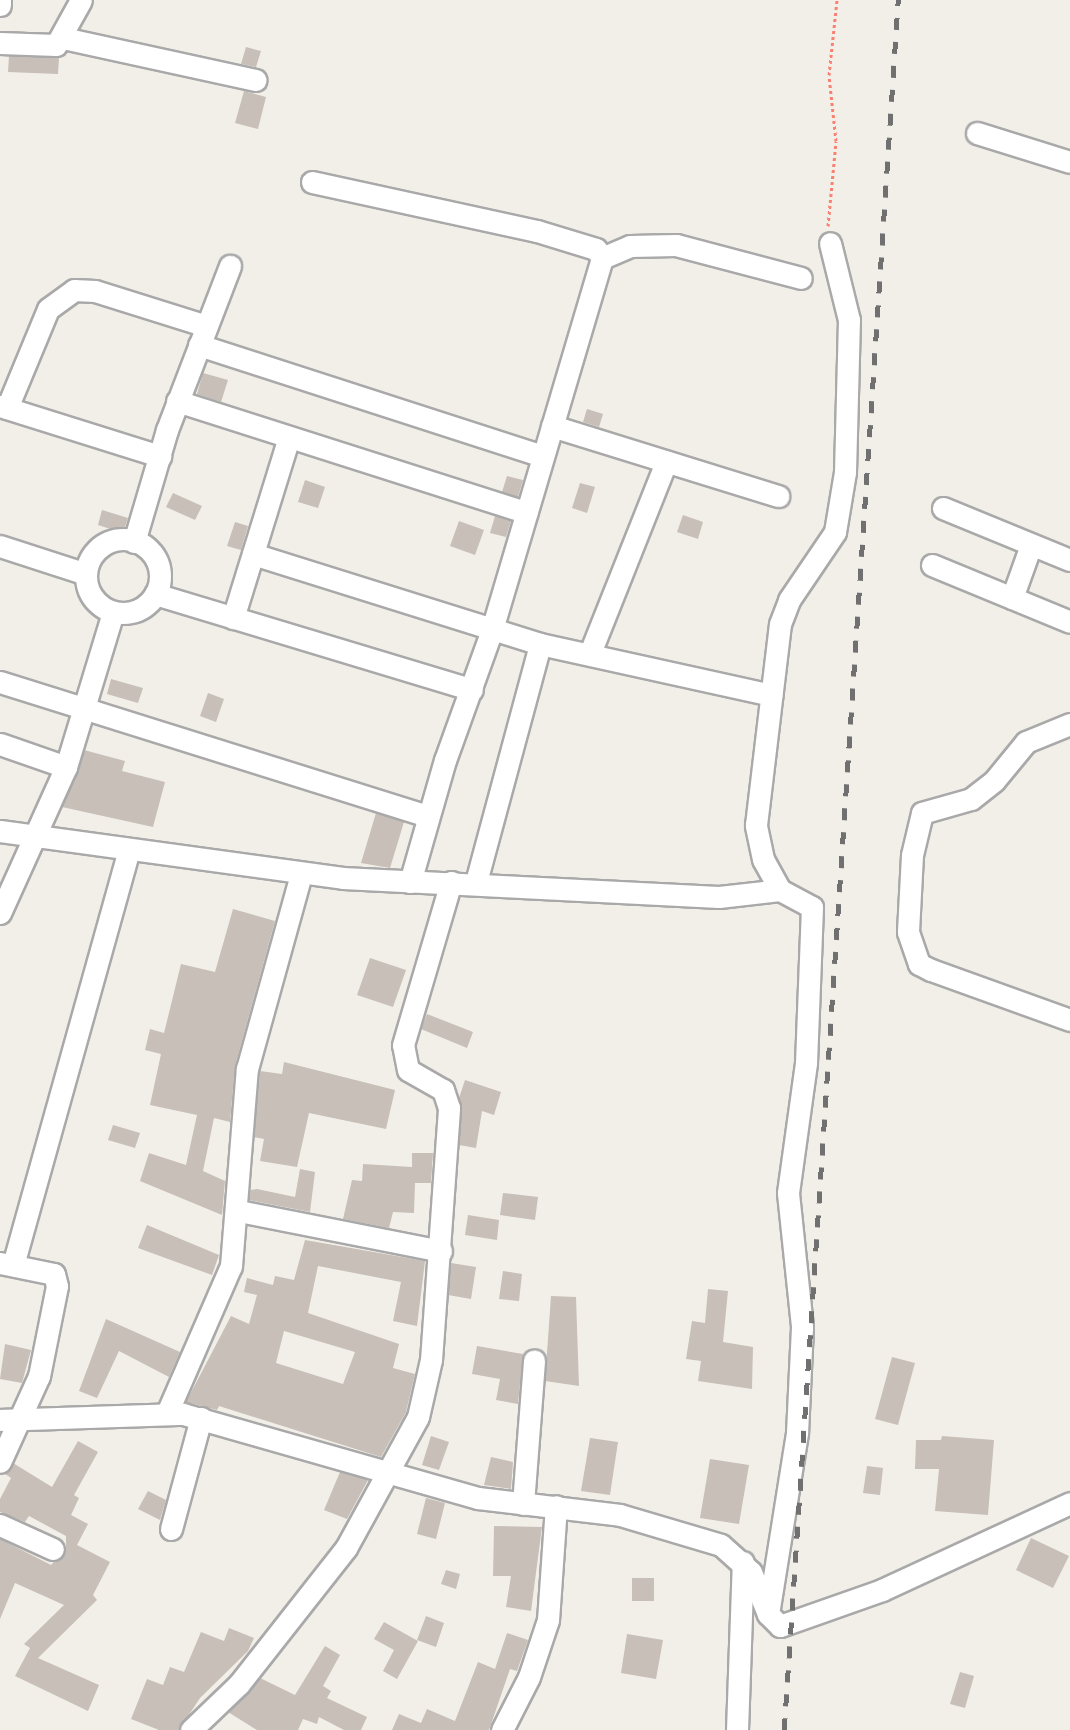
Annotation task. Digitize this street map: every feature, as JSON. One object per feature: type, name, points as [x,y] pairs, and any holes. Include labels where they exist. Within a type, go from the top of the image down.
[{"type":"street","points":[[0,0],[0,5]]},
{"type":"street","points":[[0,43],[45,47],[63,38],[81,0]]},
{"type":"street","points":[[63,38],[255,80]]},
{"type":"street","points":[[977,133],[1070,162]]},
{"type":"street","points":[[312,182],[537,231],[596,249],[602,258]]},
{"type":"street","points":[[768,1614],[793,1482],[797,1423],[802,1327],[788,1192],[806,1064],[812,907],[780,890],[763,859],[756,825],[771,695],[785,609],[828,545],[842,499],[849,320],[830,243]]},
{"type":"street","points":[[602,258],[630,246],[676,245],[801,278]]},
{"type":"street","points":[[410,882],[428,816],[493,627],[602,258]]},
{"type":"street","points":[[134,542],[177,401],[230,266]]},
{"type":"street","points":[[160,456],[3,407],[48,309],[74,290],[95,291],[203,336],[542,456]]},
{"type":"street","points":[[177,401],[527,513]]},
{"type":"street","points":[[552,426],[778,496]]},
{"type":"street","points":[[233,618],[289,437]]},
{"type":"street","points":[[590,653],[666,462]]},
{"type":"street","points":[[944,508],[1070,560]]},
{"type":"street","points":[[134,542],[156,560],[155,594],[138,610],[113,612],[93,598],[86,574],[105,544],[134,542]]},
{"type":"street","points":[[1012,598],[1032,545]]},
{"type":"street","points":[[0,546],[86,574]]},
{"type":"street","points":[[253,554],[493,627],[540,644],[590,653],[771,695]]},
{"type":"street","points":[[932,565],[1070,622]]},
{"type":"street","points":[[155,594],[472,690]]},
{"type":"street","points":[[0,913],[66,767],[113,612]]},
{"type":"street","points":[[476,882],[540,644]]},
{"type":"street","points":[[0,682],[86,706],[428,816]]},
{"type":"street","points":[[1070,724],[1026,742],[994,781],[971,799],[922,813],[912,855],[908,932],[919,964],[1070,1020]]},
{"type":"street","points":[[0,744],[66,767]]},
{"type":"street","points":[[0,831],[128,852],[301,874],[410,882],[476,882],[718,897],[780,890]]},
{"type":"street","points":[[0,1462],[9,1420],[39,1376],[57,1286],[54,1274],[7,1264],[128,852]]},
{"type":"street","points":[[166,1413],[231,1266],[239,1211],[247,1069],[301,874]]},
{"type":"street","points":[[191,1730],[239,1684],[319,1584],[390,1476],[427,1387],[441,1251],[449,1108],[443,1090],[408,1070],[403,1045],[451,882]]},
{"type":"street","points":[[239,1211],[441,1251]]},
{"type":"street","points":[[523,1504],[534,1359]]},
{"type":"street","points":[[9,1420],[166,1413],[201,1418],[390,1476],[523,1504],[620,1515],[708,1540],[743,1562],[768,1614],[780,1626],[798,1623],[1070,1503]]},
{"type":"street","points":[[171,1529],[201,1418]]},
{"type":"street","points":[[502,1730],[529,1677],[548,1620],[556,1506]]},
{"type":"street","points":[[0,1525],[53,1549]]},
{"type":"street","points":[[736,1730],[743,1562]]},
{"type":"path","points":[[830,243],[836,141],[829,75],[837,0]]},
{"type":"building","points":[[246,47],[261,51],[256,67],[241,64]]},
{"type":"building","points":[[9,56],[59,58],[58,74],[8,72]]},
{"type":"building","points":[[244,91],[266,97],[258,129],[235,123]]},
{"type":"building","points":[[203,373],[228,380],[221,402],[197,394]]},
{"type":"building","points":[[587,409],[603,414],[599,427],[583,422]]},
{"type":"building","points":[[507,476],[523,480],[518,497],[502,492]]},
{"type":"building","points":[[305,480],[325,487],[318,508],[298,502]]},
{"type":"building","points":[[580,483],[595,487],[587,513],[572,508]]},
{"type":"building","points":[[173,493],[202,506],[195,520],[166,507]]},
{"type":"building","points":[[102,510],[128,518],[123,533],[98,525]]},
{"type":"building","points":[[683,515],[703,522],[698,539],[677,532]]},
{"type":"building","points":[[495,516],[511,521],[506,537],[490,533]]},
{"type":"building","points":[[459,521],[484,530],[475,555],[450,546]]},
{"type":"building","points":[[235,522],[248,526],[241,550],[227,546]]},
{"type":"building","points":[[111,679],[143,688],[138,703],[107,694]]},
{"type":"building","points":[[208,693],[224,699],[216,722],[200,716]]},
{"type":"building","points":[[84,750],[125,761],[122,771],[165,782],[153,827],[62,807]]},
{"type":"building","points":[[376,813],[404,822],[390,868],[361,863]]},
{"type":"building","points":[[233,909],[275,921],[235,1066],[230,1122],[214,1118],[203,1171],[225,1181],[222,1215],[140,1181],[149,1153],[186,1165],[197,1115],[150,1105],[161,1054],[145,1050],[150,1029],[164,1033],[181,964],[215,972]]},
{"type":"building","points":[[370,958],[406,970],[393,1007],[357,995]]},
{"type":"building","points":[[427,1014],[473,1032],[467,1048],[421,1029]]},
{"type":"building","points":[[284,1062],[395,1090],[386,1129],[309,1113],[297,1167],[260,1161],[264,1139],[254,1137],[260,1071],[282,1074]]},
{"type":"building","points":[[465,1080],[501,1092],[494,1115],[482,1111],[476,1148],[459,1145],[459,1098]]},
{"type":"building","points":[[113,1125],[140,1133],[135,1148],[108,1140]]},
{"type":"building","points":[[412,1153],[433,1153],[431,1183],[415,1183],[414,1213],[393,1212],[389,1228],[343,1219],[352,1180],[362,1181],[363,1164],[412,1167]]},
{"type":"building","points":[[300,1169],[315,1172],[310,1212],[249,1200],[250,1190],[257,1189],[295,1197]]},
{"type":"building","points":[[503,1193],[538,1197],[535,1220],[500,1215]]},
{"type":"building","points":[[468,1215],[499,1220],[497,1240],[465,1235]]},
{"type":"building","points":[[147,1225],[219,1255],[212,1275],[138,1248]]},
{"type":"building","points":[[305,1240],[425,1261],[417,1326],[393,1321],[401,1282],[318,1266],[308,1313],[399,1344],[393,1368],[415,1374],[406,1412],[381,1457],[219,1406],[217,1410],[186,1402],[231,1316],[249,1324],[257,1295],[244,1292],[247,1278],[273,1285],[275,1276],[294,1280]],"holes":[[[284,1331],[355,1352],[343,1384],[276,1363]]]},
{"type":"building","points":[[451,1263],[476,1267],[471,1299],[448,1295]]},
{"type":"building","points":[[503,1271],[522,1274],[519,1301],[499,1299]]},
{"type":"building","points":[[708,1289],[728,1291],[723,1342],[753,1347],[752,1389],[698,1381],[701,1361],[686,1359],[692,1321],[705,1323]]},
{"type":"building","points":[[551,1296],[576,1297],[579,1386],[545,1381]]},
{"type":"building","points":[[106,1319],[180,1352],[169,1377],[119,1351],[97,1398],[79,1391]]},
{"type":"building","points":[[5,1344],[31,1350],[22,1383],[0,1379]]},
{"type":"building","points":[[477,1346],[523,1354],[518,1404],[496,1400],[500,1379],[472,1374]]},
{"type":"building","points":[[892,1357],[915,1363],[898,1425],[875,1419]]},
{"type":"building","points":[[431,1436],[449,1442],[439,1470],[422,1465]]},
{"type":"building","points":[[942,1436],[994,1440],[988,1515],[935,1511],[939,1469],[915,1469],[916,1440],[941,1440]]},
{"type":"building","points":[[590,1438],[618,1442],[610,1495],[581,1491]]},
{"type":"building","points":[[78,1441],[98,1452],[74,1495],[79,1498],[71,1515],[88,1524],[77,1545],[110,1562],[93,1595],[97,1600],[38,1658],[99,1685],[88,1711],[15,1676],[30,1648],[24,1644],[64,1605],[15,1583],[0,1619],[0,1539],[51,1565],[66,1548],[66,1536],[29,1516],[25,1522],[0,1512],[0,1499],[11,1478],[5,1474],[13,1463],[52,1487]]},
{"type":"building","points":[[491,1457],[513,1462],[511,1489],[484,1485]]},
{"type":"building","points":[[710,1459],[749,1465],[739,1524],[700,1518]]},
{"type":"building","points":[[867,1466],[883,1468],[880,1495],[863,1493]]},
{"type":"building","points":[[340,1472],[368,1480],[347,1519],[324,1510]]},
{"type":"building","points":[[148,1491],[166,1500],[160,1520],[138,1509]]},
{"type":"building","points":[[426,1498],[445,1503],[436,1539],[417,1534]]},
{"type":"building","points":[[494,1526],[542,1527],[531,1611],[506,1607],[511,1576],[493,1576]]},
{"type":"building","points":[[1031,1538],[1069,1556],[1053,1588],[1016,1570]]},
{"type":"building","points":[[446,1570],[460,1574],[456,1589],[441,1584]]},
{"type":"building","points":[[632,1578],[654,1578],[654,1601],[632,1601]]},
{"type":"building","points":[[426,1616],[444,1623],[436,1647],[417,1640]]},
{"type":"building","points":[[384,1622],[418,1641],[397,1679],[383,1671],[394,1650],[374,1639]]},
{"type":"building","points":[[229,1628],[254,1638],[248,1651],[200,1698],[179,1730],[159,1730],[131,1719],[147,1679],[163,1685],[170,1667],[184,1672],[201,1632],[224,1641]]},
{"type":"building","points":[[507,1633],[528,1640],[517,1671],[510,1669],[489,1730],[392,1730],[399,1714],[421,1723],[427,1709],[455,1721],[478,1662],[495,1669]]},
{"type":"building","points":[[627,1634],[663,1640],[656,1679],[621,1673]]},
{"type":"building","points":[[325,1646],[340,1655],[323,1686],[331,1691],[327,1698],[367,1717],[361,1730],[344,1730],[319,1717],[317,1724],[303,1719],[298,1730],[257,1730],[228,1712],[260,1678],[295,1695]]},
{"type":"building","points":[[960,1672],[974,1676],[965,1708],[950,1704]]},
{"type":"railway","points":[[784,1730],[898,0]]}]
